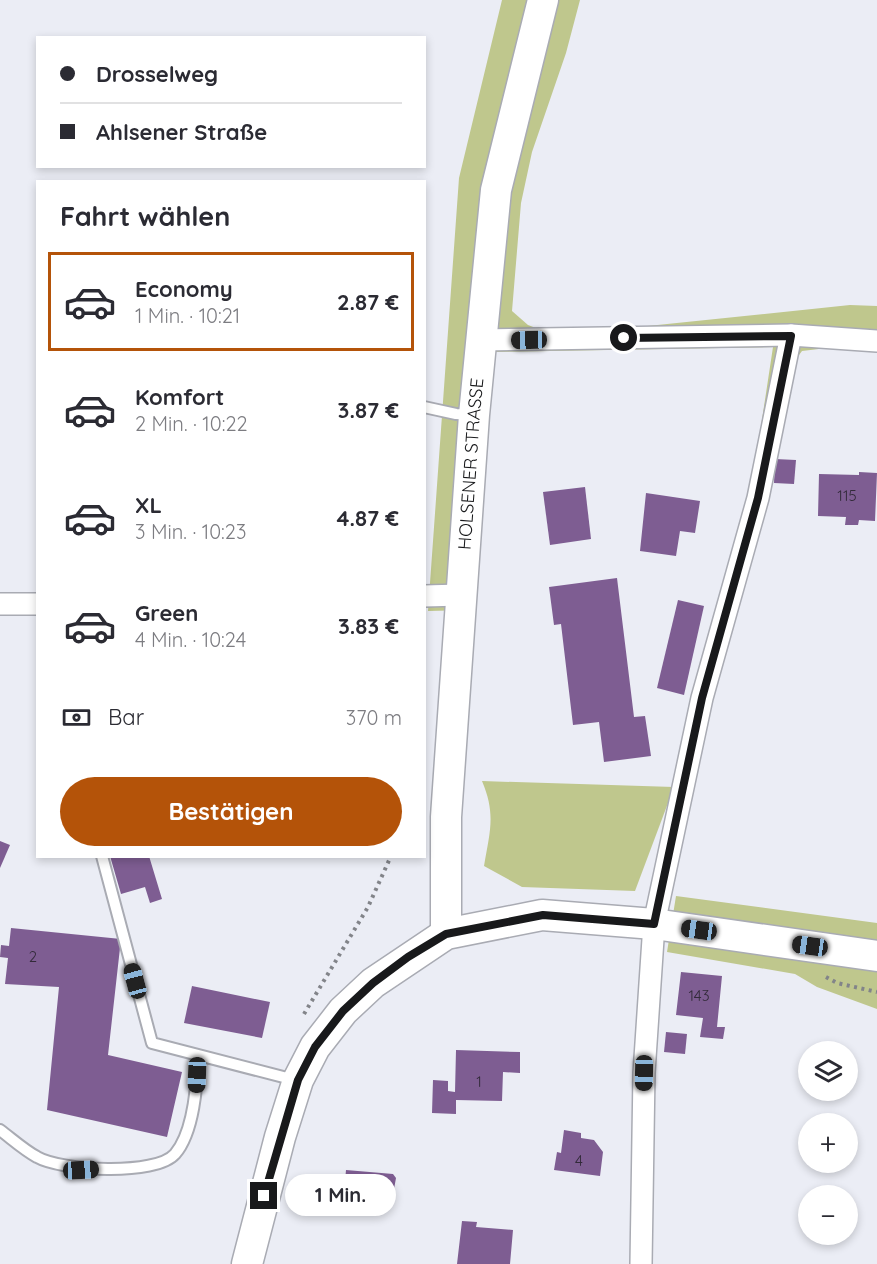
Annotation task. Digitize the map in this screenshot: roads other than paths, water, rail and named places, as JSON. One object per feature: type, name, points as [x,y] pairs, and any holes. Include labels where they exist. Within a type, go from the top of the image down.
[{"type":"street","name":"HOLSENER STRASSE","points":[[446,934],[446,817],[474,415],[496,190],[543,0]]},
{"type":"street","points":[[481,340],[791,336],[877,341]]},
{"type":"street","points":[[641,1264],[644,1073],[654,924],[702,698],[758,498],[791,336]]},
{"type":"street","points":[[426,596],[461,595]]},
{"type":"street","points":[[0,604],[36,604]]},
{"type":"street","points":[[247,1264],[280,1137],[298,1080],[315,1047],[343,1011],[391,970],[446,934],[543,915],[654,924],[877,956]]},
{"type":"lane","points":[[426,406],[456,414],[474,415]]},
{"type":"lane","points":[[103,858],[152,1043],[198,1057],[298,1080]]},
{"type":"lane","points":[[0,1130],[37,1157],[60,1167],[81,1170],[154,1165],[174,1155],[185,1134],[197,1092],[198,1057]]}]
